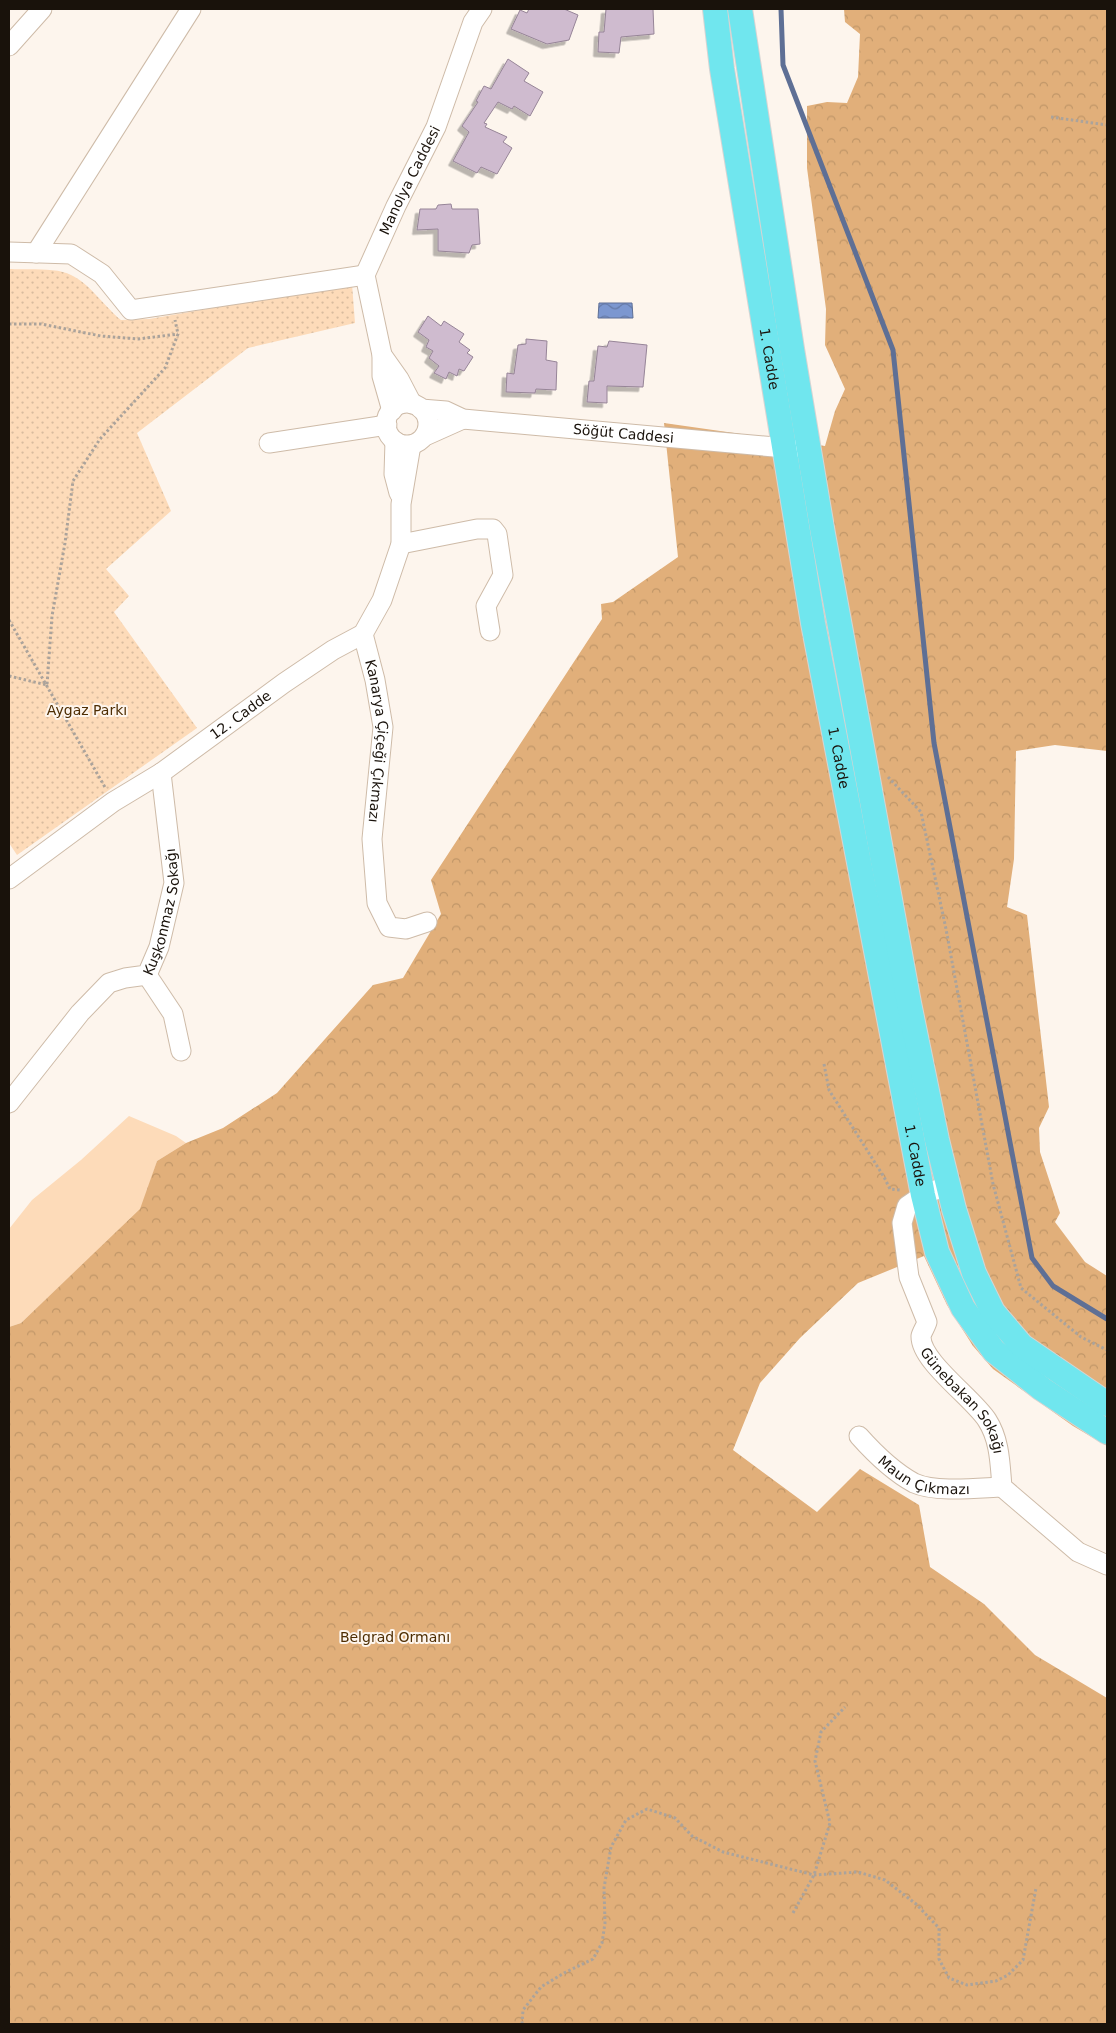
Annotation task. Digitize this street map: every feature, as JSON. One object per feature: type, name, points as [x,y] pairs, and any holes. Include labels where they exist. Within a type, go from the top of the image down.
[{"type":"main road","name":"1. Cadde","points":[[714,9],[723,79],[783,448],[915,1200],[963,1308],[994,1351],[1042,1389],[1107,1432]]},
{"type":"main road","name":"1. Cadde","points":[[740,9],[808,449],[908,994],[937,1140],[948,1185],[974,1273],[993,1312],[1022,1346],[1107,1404]]},
{"type":"street","points":[[9,46],[42,9]]},
{"type":"street","points":[[36,253],[191,9]]},
{"type":"street","name":"Manolya Caddesi","points":[[366,275],[396,206],[436,127],[474,13]]},
{"type":"street","points":[[9,252],[70,254],[102,274],[131,310],[366,275],[382,355],[382,376],[402,432]]},
{"type":"street","points":[[269,443],[427,430],[427,418],[417,407],[382,355]]},
{"type":"street","points":[[363,634],[382,600],[401,544],[401,504],[394,474],[402,432],[401,405],[446,410],[463,419]]},
{"type":"street","points":[[402,432],[463,419]]},
{"type":"street","name":"Söğüt Caddesi","points":[[463,419],[808,449]]},
{"type":"street","points":[[401,544],[477,529],[493,529],[497,534],[503,575],[486,606],[490,631]]},
{"type":"street","name":"12. Cadde","points":[[9,879],[113,802],[162,773],[284,683],[333,650],[363,634]]},
{"type":"street","name":"Kanarya Çiçeği Çıkmazı","points":[[363,634],[375,680],[383,727],[372,839],[377,903],[388,927],[406,929],[426,922]]},
{"type":"street","name":"Kuşkonmaz Sokağı","points":[[9,1103],[80,1013],[110,983],[125,978],[147,976],[159,947],[174,883],[162,773]]},
{"type":"street","points":[[147,976],[172,1014],[178,1031],[181,1051]]},
{"type":"street","points":[[915,1200],[948,1185]]},
{"type":"street","name":"Günebakan Sokağı","points":[[915,1200],[902,1223],[909,1277],[927,1322],[922,1336],[925,1351],[934,1364],[962,1391],[987,1420],[1000,1450],[1002,1487]]},
{"type":"street","name":"Maun Çıkmazı","points":[[859,1436],[883,1462],[916,1484],[952,1490],[1002,1487]]},
{"type":"street","points":[[1002,1487],[1078,1552],[1107,1565]]},
{"type":"path","points":[[1051,117],[1107,125]]},
{"type":"path","points":[[47,685],[52,616],[65,543],[73,481],[100,439],[165,368],[178,334],[172,303]]},
{"type":"path","points":[[9,324],[40,324],[101,336],[138,339],[178,334]]},
{"type":"path","points":[[9,620],[113,802]]},
{"type":"path","points":[[9,676],[47,685]]},
{"type":"path","points":[[884,773],[921,812],[946,929],[993,1184],[1021,1288],[1081,1338],[1107,1350]]},
{"type":"path","points":[[824,1064],[829,1090],[890,1189],[900,1189],[915,1200]]},
{"type":"path","points":[[793,1912],[814,1876],[830,1823],[815,1761],[821,1732],[845,1707]]},
{"type":"path","points":[[522,2024],[523,2010],[541,1987],[593,1959],[602,1943],[605,1923],[604,1888],[611,1847],[626,1820],[647,1809],[675,1818],[692,1836],[723,1852],[814,1876],[858,1872],[885,1880],[916,1904],[939,1928],[939,1959],[949,1978],[967,1985],[996,1981],[1008,1975],[1023,1960],[1036,1888]]},
{"type":"green space","name":"Belgrad Ormanı","points":[[844,9],[1107,9],[1107,751],[1055,745],[1016,751],[1014,859],[1007,907],[1027,915],[1049,1107],[1039,1128],[1040,1152],[1060,1213],[1055,1222],[1085,1262],[1107,1276],[1107,1446],[1073,1426],[993,1369],[973,1346],[947,1305],[924,1256],[858,1283],[800,1338],[760,1383],[733,1450],[817,1512],[860,1469],[919,1505],[930,1567],[984,1604],[1035,1655],[1107,1698],[1107,2024],[9,2024],[9,1327],[21,1323],[140,1209],[157,1161],[186,1143],[223,1128],[277,1093],[373,985],[403,978],[441,914],[431,880],[602,619],[601,604],[613,602],[678,557],[664,423],[825,446],[835,411],[845,389],[825,345],[826,309],[807,168],[807,106],[827,102],[847,103],[858,77],[860,34],[845,22]]},
{"type":"green space","name":"Aygaz Parkı","points":[[9,269],[65,272],[91,289],[121,320],[149,319],[352,284],[355,323],[248,348],[137,433],[171,511],[106,569],[129,596],[114,612],[197,728],[17,855],[9,843]]},
{"type":"green space","points":[[129,1116],[176,1136],[186,1143],[157,1161],[141,1209],[21,1323],[9,1327],[9,1229],[32,1200],[81,1160]]},
{"type":"water","points":[[599,303],[632,303],[633,318],[598,318]]},
{"type":"building","points":[[529,9],[564,9],[578,15],[569,40],[547,44],[511,29],[520,10],[527,13]]},
{"type":"building","points":[[606,9],[653,9],[654,34],[621,37],[619,53],[598,52],[599,32],[604,32]]},
{"type":"building","points":[[508,59],[529,73],[524,81],[543,92],[530,116],[514,106],[512,109],[498,102],[484,123],[487,124],[485,127],[507,137],[503,142],[512,148],[497,174],[481,167],[477,173],[453,161],[469,132],[462,126],[478,102],[476,101],[484,86],[491,89]]},
{"type":"building","points":[[451,204],[452,209],[478,209],[480,244],[472,245],[469,253],[438,251],[438,229],[417,230],[420,209],[436,209],[438,205]]},
{"type":"building","points":[[428,316],[441,326],[444,321],[464,334],[459,342],[470,350],[467,353],[473,357],[464,371],[459,369],[457,376],[449,372],[446,379],[434,373],[439,366],[429,358],[433,351],[426,347],[429,340],[418,332]]},
{"type":"building","points":[[526,339],[547,341],[546,360],[557,362],[556,390],[536,389],[535,393],[506,392],[507,373],[514,374],[518,345],[526,344]]},
{"type":"building","points":[[609,341],[647,345],[643,387],[607,386],[607,403],[587,402],[589,381],[594,381],[598,346],[607,347]]},
{"type":"waterway","points":[[781,9],[783,65],[893,350],[934,743],[1032,1258],[1053,1286],[1107,1319]]}]
